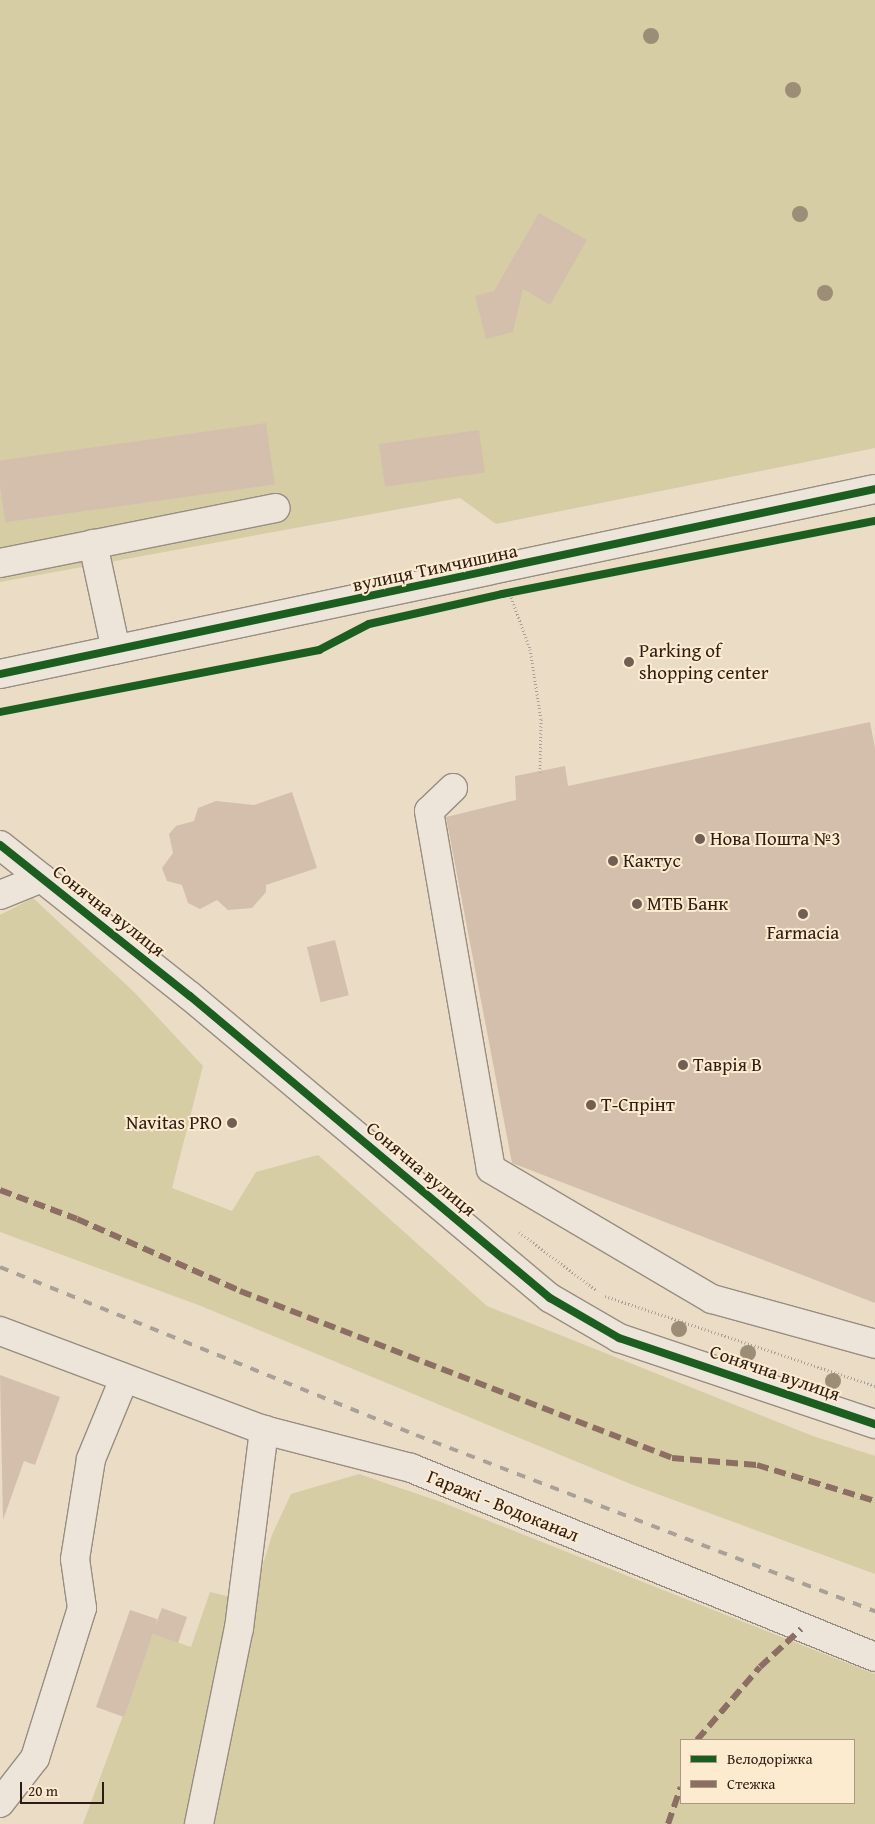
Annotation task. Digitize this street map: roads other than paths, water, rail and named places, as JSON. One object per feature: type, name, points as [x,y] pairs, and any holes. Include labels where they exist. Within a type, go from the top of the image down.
[{"type":"street","name":"вулиця Тимчишина","points":[[0,674],[875,490]]},
{"type":"street","points":[[0,563],[276,508]]},
{"type":"street","points":[[93,544],[116,650]]},
{"type":"street","points":[[453,788],[429,811],[491,1169],[712,1298],[875,1344]]},
{"type":"street","name":"Сонячна вулиця","points":[[0,845],[190,996],[550,1298],[620,1338],[875,1424]]},
{"type":"street","points":[[0,895],[42,878]]},
{"type":"street","name":"Гаражі - Водоканал","points":[[0,1331],[264,1430],[411,1468],[875,1657]]},
{"type":"street","points":[[0,1803],[35,1758],[82,1608],[75,1559],[91,1459],[124,1379]]},
{"type":"street","points":[[199,1824],[239,1628],[264,1430]]},
{"type":"railway","points":[[0,1267],[416,1435],[875,1611]]},
{"type":"place","name":"Parking of shopping center","points":[[629,662]]},
{"type":"place","name":"Нова Пошта №3","points":[[700,839]]},
{"type":"place","name":"Кактус","points":[[613,861]]},
{"type":"place","name":"МТБ Банк","points":[[637,904]]},
{"type":"place","name":"Farmacia","points":[[803,914]]},
{"type":"place","name":"Таврія В","points":[[683,1065]]},
{"type":"place","name":"Т-Спрінт","points":[[591,1105]]},
{"type":"place","name":"Navitas PRO","points":[[232,1123]]}]
